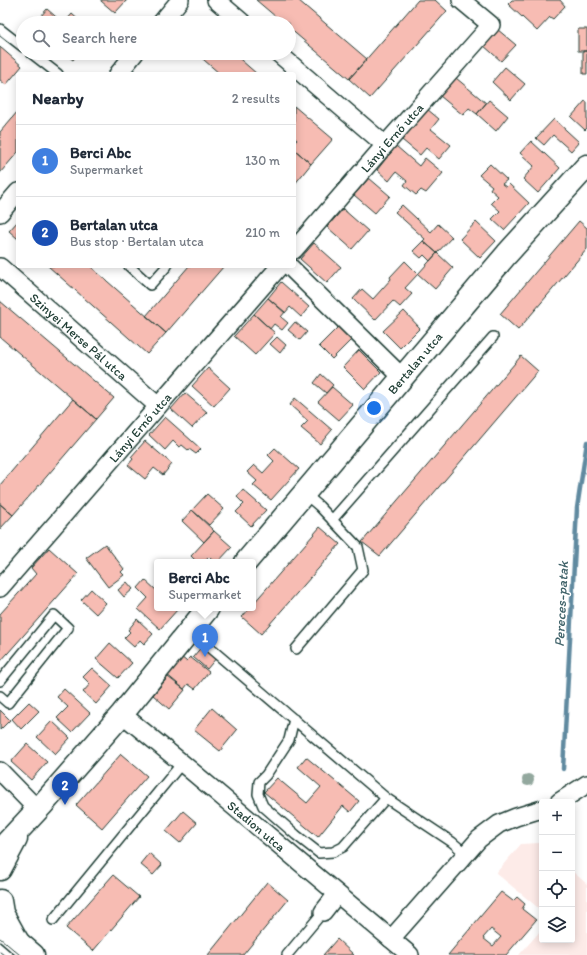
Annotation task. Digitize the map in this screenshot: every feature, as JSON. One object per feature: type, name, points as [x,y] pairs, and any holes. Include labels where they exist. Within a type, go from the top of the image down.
[{"type":"street","points":[[167,16],[180,0]]},
{"type":"street","points":[[216,0],[235,16]]},
{"type":"street","name":"Lányi Ernő utca","points":[[296,248],[385,144],[491,26],[460,0]]},
{"type":"street","points":[[120,72],[130,60]]},
{"type":"street","points":[[286,60],[385,144]]},
{"type":"street","name":"Bertalan utca","points":[[249,559],[403,378],[506,254],[587,166]]},
{"type":"street","points":[[0,213],[16,194]]},
{"type":"street","name":"Szinyei Merse Pál utca","points":[[0,267],[158,406]]},
{"type":"street","name":"Lányi Ernő utca","points":[[3,580],[278,268]]},
{"type":"street","points":[[291,268],[403,378]]},
{"type":"street","points":[[0,850],[122,714],[206,611]]},
{"type":"street","name":"Stadion utca","points":[[122,714],[410,955]]},
{"type":"street","points":[[0,771],[37,809]]},
{"type":"street","points":[[564,799],[587,784]]},
{"type":"street","points":[[391,939],[479,839],[499,824],[539,810]]},
{"type":"street","points":[[0,869],[22,827]]},
{"type":"street","points":[[323,912],[337,894]]},
{"type":"street","points":[[0,901],[2,914],[25,948]]},
{"type":"street","points":[[0,927],[25,948]]},
{"type":"lane","points":[[0,29],[16,42]]},
{"type":"lane","points":[[40,60],[55,72]]},
{"type":"lane","points":[[131,268],[150,285],[165,268]]},
{"type":"lane","points":[[332,520],[493,337]]},
{"type":"lane","points":[[296,649],[363,570],[358,547],[319,506],[304,493]]},
{"type":"lane","points":[[0,681],[54,615],[68,628],[8,703],[0,696]]},
{"type":"lane","points":[[190,630],[386,798],[452,842],[466,854]]},
{"type":"lane","points":[[294,719],[289,740],[266,775],[259,782],[258,794],[263,806],[296,835],[319,853],[333,852],[343,847],[386,798]]},
{"type":"lane","points":[[53,920],[182,763]]},
{"type":"lane","points":[[287,955],[323,912]]},
{"type":"shaded area","points":[[539,843],[539,909],[496,873],[521,844]]},
{"type":"shaded area","points":[[575,874],[587,884],[587,955],[519,955],[539,932],[539,943],[575,943]]},
{"type":"building","points":[[101,0],[127,0],[115,13]]},
{"type":"building","points":[[256,0],[298,0],[367,59],[349,79],[296,34],[296,16],[275,16]]},
{"type":"building","points":[[418,0],[435,0],[447,11],[370,98],[349,79]]},
{"type":"building","points":[[512,0],[560,0],[565,6],[553,19],[550,17],[537,31],[508,4]]},
{"type":"building","points":[[47,9],[55,16],[41,16]]},
{"type":"building","points":[[497,29],[516,45],[501,61],[483,45]]},
{"type":"building","points":[[578,29],[587,29],[587,51],[578,51]]},
{"type":"building","points":[[0,47],[22,66],[6,85],[0,80]]},
{"type":"building","points":[[583,51],[587,51],[587,74],[583,74]]},
{"type":"building","points":[[204,60],[241,60],[255,72],[218,72]]},
{"type":"building","points":[[505,67],[525,84],[511,100],[492,82]]},
{"type":"building","points":[[456,78],[486,103],[477,114],[469,108],[463,115],[440,96]]},
{"type":"building","points":[[489,100],[508,116],[496,131],[477,114]]},
{"type":"building","points":[[585,101],[587,102],[587,128],[585,130],[571,117]]},
{"type":"building","points":[[296,108],[333,139],[311,164],[296,151]]},
{"type":"building","points":[[427,109],[439,119],[431,129],[451,145],[439,159],[426,148],[420,155],[402,140]]},
{"type":"building","points":[[16,113],[16,154],[0,173],[0,132]]},
{"type":"building","points":[[554,119],[579,142],[571,151],[553,135],[544,145],[536,138]]},
{"type":"building","points":[[531,141],[560,168],[538,193],[523,179],[534,166],[520,153]]},
{"type":"building","points":[[396,146],[419,166],[425,158],[443,173],[426,193],[421,190],[416,195],[404,185],[407,181],[396,172],[389,181],[377,170]]},
{"type":"building","points":[[296,151],[311,164],[296,183]]},
{"type":"building","points":[[490,164],[507,180],[502,184],[506,187],[509,184],[529,203],[504,230],[492,219],[500,211],[491,203],[498,196],[490,189],[492,186],[479,175]]},
{"type":"building","points":[[369,178],[390,196],[375,213],[354,195]]},
{"type":"building","points":[[402,205],[431,232],[438,224],[452,237],[437,253],[423,241],[425,239],[395,212]]},
{"type":"building","points":[[343,209],[368,231],[352,249],[327,227]]},
{"type":"building","points":[[579,221],[587,228],[587,249],[518,330],[500,314]]},
{"type":"building","points":[[476,222],[496,241],[480,258],[460,239]]},
{"type":"building","points":[[16,223],[16,237],[9,231]]},
{"type":"building","points":[[423,241],[437,253],[430,261],[424,255],[421,258],[413,251]]},
{"type":"building","points":[[314,243],[341,267],[327,283],[300,259]]},
{"type":"building","points":[[437,253],[453,268],[435,289],[418,274]]},
{"type":"building","points":[[405,261],[418,274],[405,288],[412,294],[400,307],[393,301],[375,320],[353,299],[362,289],[373,299]]},
{"type":"building","points":[[50,268],[92,268],[166,333],[147,354]]},
{"type":"building","points":[[187,268],[222,268],[166,333],[146,316]]},
{"type":"building","points":[[281,282],[309,307],[301,317],[290,307],[285,313],[268,298]]},
{"type":"building","points":[[268,298],[285,312],[281,317],[288,323],[282,330],[274,324],[270,329],[254,314]]},
{"type":"building","points":[[0,301],[114,398],[96,419],[0,337]]},
{"type":"building","points":[[404,311],[420,328],[400,348],[383,331]]},
{"type":"building","points":[[254,314],[275,333],[255,355],[234,336]]},
{"type":"building","points":[[295,322],[307,332],[300,340],[288,330]]},
{"type":"building","points":[[338,327],[351,340],[332,359],[319,346]]},
{"type":"building","points":[[277,337],[286,345],[280,353],[270,344]]},
{"type":"building","points":[[359,350],[381,372],[365,389],[343,367]]},
{"type":"building","points":[[521,356],[538,371],[380,556],[362,542]]},
{"type":"building","points":[[208,368],[230,388],[214,406],[192,386]]},
{"type":"building","points":[[321,374],[333,385],[326,393],[314,383]]},
{"type":"building","points":[[332,387],[353,405],[339,420],[318,402]]},
{"type":"building","points":[[185,393],[207,412],[192,428],[171,409]]},
{"type":"building","points":[[295,398],[332,430],[320,444],[301,428],[308,421],[290,405]]},
{"type":"building","points":[[73,399],[96,419],[13,515],[0,504],[0,485]]},
{"type":"building","points":[[165,417],[201,449],[196,454],[182,445],[179,447],[173,441],[165,450],[149,435]]},
{"type":"building","points":[[145,441],[172,464],[163,475],[154,468],[145,479],[128,465],[133,459],[131,457]]},
{"type":"building","points":[[275,448],[299,469],[271,500],[253,485],[257,481],[247,472],[254,465],[263,473],[274,461],[268,455]]},
{"type":"building","points":[[243,490],[266,510],[251,526],[236,512],[244,504],[237,497]]},
{"type":"building","points":[[207,494],[224,509],[209,525],[192,510]]},
{"type":"building","points":[[0,504],[13,515],[0,529]]},
{"type":"building","points":[[192,510],[214,531],[204,542],[182,521]]},
{"type":"building","points":[[320,527],[340,544],[261,634],[242,617],[247,611],[256,611],[256,601]]},
{"type":"building","points":[[214,531],[232,547],[221,559],[211,559],[209,557],[207,559],[194,559],[191,556]]},
{"type":"building","points":[[105,544],[124,569],[121,572],[124,575],[108,587],[86,558]]},
{"type":"building","points":[[49,548],[78,574],[0,662],[0,614],[36,574],[31,568]]},
{"type":"building","points":[[145,580],[154,588],[154,611],[176,611],[160,629],[138,609],[148,598],[138,588]]},
{"type":"building","points":[[127,582],[133,589],[124,597],[118,590]]},
{"type":"building","points":[[91,589],[106,603],[96,614],[81,600]]},
{"type":"building","points":[[137,619],[153,634],[144,644],[140,640],[134,647],[124,638],[130,632],[128,630]]},
{"type":"building","points":[[110,643],[132,663],[118,678],[96,659]]},
{"type":"building","points":[[203,645],[217,657],[207,669],[193,657]]},
{"type":"building","points":[[181,657],[186,661],[190,657],[209,672],[195,689],[188,684],[184,689],[166,674]]},
{"type":"building","points":[[92,668],[112,686],[96,704],[83,692],[90,684],[83,677]]},
{"type":"building","points":[[168,677],[185,690],[169,709],[153,695]]},
{"type":"building","points":[[64,689],[90,713],[72,732],[57,718],[68,707],[57,697]]},
{"type":"building","points":[[29,702],[39,711],[21,729],[12,719]]},
{"type":"building","points":[[212,708],[237,730],[220,751],[194,730]]},
{"type":"building","points":[[0,710],[10,720],[0,730]]},
{"type":"building","points":[[52,721],[70,738],[55,754],[37,737]]},
{"type":"building","points":[[27,744],[47,762],[31,780],[11,762]]},
{"type":"building","points":[[121,754],[147,776],[102,828],[76,805]]},
{"type":"building","points":[[306,757],[359,801],[350,812],[343,806],[318,837],[264,792],[277,778],[307,803],[321,787],[298,767]]},
{"type":"building","points":[[183,811],[197,823],[180,843],[166,831]]},
{"type":"building","points":[[149,853],[162,865],[153,875],[140,864]]},
{"type":"building","points":[[113,875],[139,897],[93,951],[66,928]]},
{"type":"building","points":[[267,882],[288,900],[243,955],[208,955]]},
{"type":"building","points":[[501,892],[513,901],[517,897],[525,904],[522,909],[536,920],[506,955],[448,955]],"holes":[[[491,929],[501,937],[493,946],[483,938]]]},
{"type":"building","points":[[337,939],[354,955],[323,955]]},
{"type":"waterway","name":"Pereces-patak","points":[[563,769],[577,508],[587,442]]},
{"type":"tram line","points":[[0,938],[20,955]]},
{"type":"tram line","points":[[0,952],[4,955]]},
{"type":"place","name":"Berci Abc","points":[[205,657]]},
{"type":"place","name":"Bertalan utca","points":[[65,805]]}]
